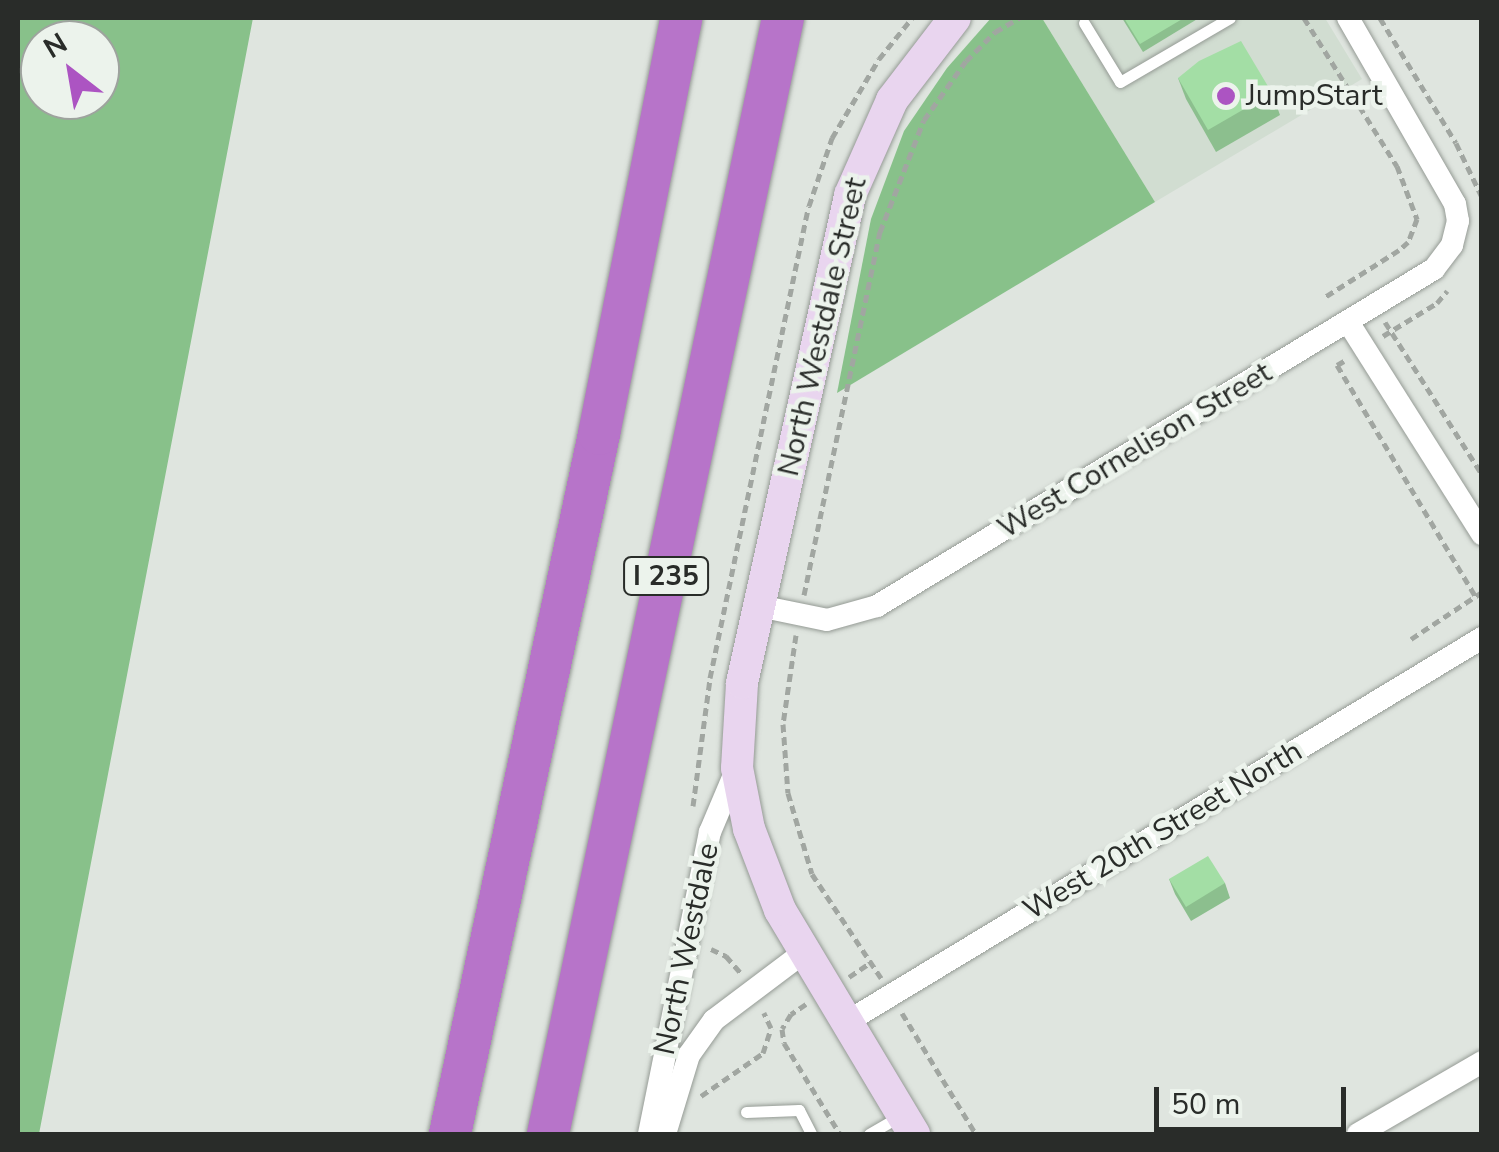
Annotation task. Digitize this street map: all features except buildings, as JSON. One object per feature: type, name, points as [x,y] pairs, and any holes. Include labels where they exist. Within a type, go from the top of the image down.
[{"type":"highway","points":[[450,1134],[599,434],[681,18]]},
{"type":"highway","name":"I 235","points":[[548,1134],[782,18]]},
{"type":"main road","name":"North Westdale Street","points":[[908,1125],[780,910],[749,829],[737,768],[742,683],[850,195],[892,100],[918,60],[954,18]]},
{"type":"street","name":"West Cornelison Street","points":[[759,606],[827,620],[877,606],[1434,270],[1452,245],[1458,221],[1456,204],[1348,18]]},
{"type":"street","points":[[1348,322],[1482,534]]},
{"type":"street","name":"West 20th Street North","points":[[845,1023],[1482,638]]},
{"type":"street","name":"North Westdale","points":[[649,1134],[710,832],[737,768]]},
{"type":"street","points":[[665,1134],[690,1055],[714,1020],[803,953]]},
{"type":"street","points":[[1358,1134],[1482,1062]]},
{"type":"lane","points":[[1086,19],[1120,82],[1192,40],[1210,23],[1230,18]]},
{"type":"lane","points":[[1184,27],[1192,40]]},
{"type":"lane","points":[[1158,42],[1165,54]]},
{"type":"lane","points":[[746,1112],[799,1110],[812,1134]]},
{"type":"lane","points":[[869,1134],[908,1125]]},
{"type":"path","points":[[976,1134],[812,874],[788,793],[783,724],[800,615],[880,232],[924,120],[966,62],[995,32],[1018,18]]},
{"type":"path","points":[[1304,18],[1396,166],[1417,219],[1408,242],[1324,297]]},
{"type":"path","points":[[1380,18],[1456,143],[1482,197]]},
{"type":"path","points":[[1357,277],[1482,474]]},
{"type":"path","points":[[1411,638],[1482,592]]},
{"type":"path","points":[[791,1014],[782,1028],[784,1043],[840,1134]]},
{"type":"shaded area","points":[[1042,18],[1325,18],[1362,79],[1155,202]]},
{"type":"green space","points":[[18,18],[253,18],[39,1134],[18,1134]]},
{"type":"green space","points":[[991,18],[1042,18],[1155,202],[837,393],[871,219],[904,131],[947,68]]},
{"type":"place","name":"JumpStart","points":[[1226,96]]}]
